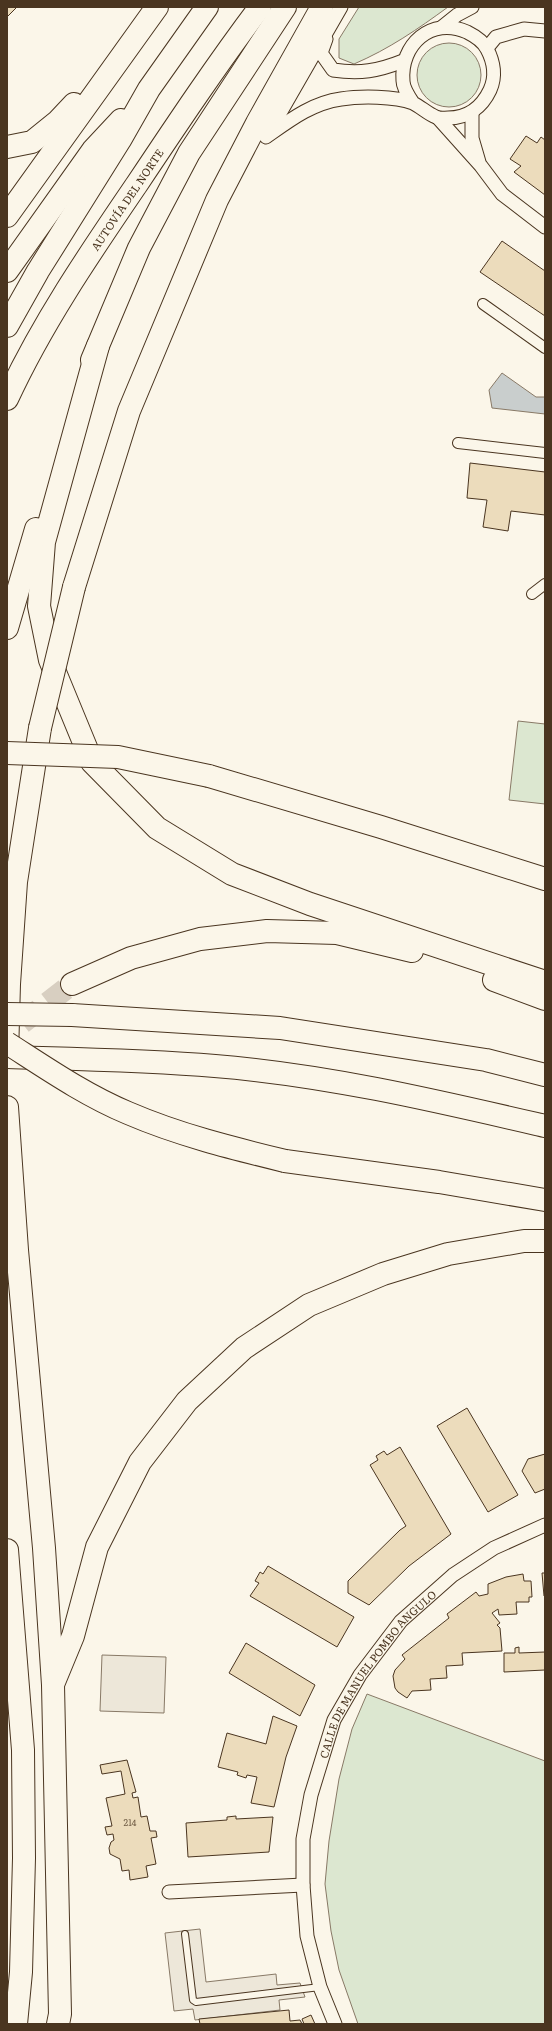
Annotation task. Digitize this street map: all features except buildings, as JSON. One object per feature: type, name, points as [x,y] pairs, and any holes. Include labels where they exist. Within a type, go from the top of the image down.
[{"type":"highway","points":[[7,216],[157,7]]},
{"type":"highway","points":[[7,326],[38,271],[120,140],[149,89],[207,7]]},
{"type":"highway","name":"AUTOVÍA DEL NORTE","points":[[7,399],[27,356],[86,258],[260,7]]},
{"type":"highway","points":[[7,628],[61,442],[98,346],[140,248],[189,153],[285,7]]},
{"type":"highway","points":[[327,14],[257,123],[218,200],[129,410],[74,587],[40,728],[16,882],[9,984],[7,1056],[216,1066],[322,1080],[442,1102],[545,1126]]},
{"type":"highway","points":[[7,146],[32,142],[58,121],[133,40]]},
{"type":"highway","points":[[7,271],[93,150],[149,89]]},
{"type":"highway","points":[[199,246],[266,137]]},
{"type":"highway","points":[[98,346],[44,542],[39,606],[50,660],[92,762],[157,828],[232,874],[310,904],[545,982]]},
{"type":"highway","points":[[7,753],[118,757],[209,776],[381,827],[545,879]]},
{"type":"highway","points":[[72,984],[131,958],[200,939],[267,931],[337,933],[422,954],[545,999]]},
{"type":"highway","points":[[7,1014],[72,1015],[280,1028],[486,1060],[545,1075]]},
{"type":"highway","points":[[7,1043],[62,1079],[127,1113],[199,1140],[285,1161],[439,1182],[545,1200]]},
{"type":"highway","points":[[7,1107],[17,1250],[44,1548],[53,1685],[58,1871],[60,2014],[58,2024]]},
{"type":"highway","points":[[53,1685],[73,1636],[97,1547],[140,1462],[187,1401],[244,1348],[309,1305],[384,1274],[448,1254],[524,1241],[545,1241]]},
{"type":"highway","points":[[7,1550],[23,1750],[24,1858],[21,1972],[16,2024]]},
{"type":"street","points":[[266,137],[327,14],[341,7]]},
{"type":"street","points":[[412,103],[402,83],[403,61],[412,44],[426,33],[442,27],[457,15],[472,7]]},
{"type":"street","points":[[327,14],[321,53],[333,70],[354,74],[387,67],[403,61]]},
{"type":"street","points":[[438,118],[457,118],[472,113],[486,100],[493,83],[493,64],[487,48],[476,36],[458,28],[442,27]]},
{"type":"street","points":[[487,48],[496,37],[500,35],[524,29],[545,31]]},
{"type":"street","points":[[266,137],[306,109],[340,99],[375,97],[412,103],[438,118],[481,166],[502,194],[545,227]]},
{"type":"street","points":[[472,113],[472,138],[481,166]]},
{"type":"street","points":[[483,304],[545,348]]},
{"type":"street","points":[[458,443],[545,453]]},
{"type":"street","points":[[532,594],[545,584]]},
{"type":"street","name":"CALLE DE MANUEL POMBO ANGULO","points":[[335,2024],[320,1987],[307,1936],[303,1885],[303,1839],[311,1795],[334,1720],[360,1675],[401,1621],[453,1575],[494,1548],[545,1525]]},
{"type":"street","points":[[169,1892],[303,1885]]},
{"type":"lane","points":[[185,1934],[193,2000],[196,2002],[320,1987]]},
{"type":"green space","points":[[359,7],[448,7],[403,38],[354,64],[339,58],[339,39]]},
{"type":"green space","points":[[443,43],[455,43],[472,52],[479,63],[481,75],[479,87],[472,98],[455,107],[443,107],[431,102],[422,93],[417,81],[417,69],[422,57],[431,48]]},
{"type":"green space","points":[[518,721],[545,724],[545,804],[509,800]]},
{"type":"green space","points":[[367,1694],[545,1761],[545,2024],[358,2024],[339,1970],[331,1931],[325,1884],[329,1841],[339,1779],[352,1729]]},
{"type":"shaded area","points":[[502,373],[536,397],[545,397],[545,414],[492,408],[489,390]]},
{"type":"shaded area","points":[[102,1655],[166,1657],[164,1713],[100,1711]]},
{"type":"shaded area","points":[[200,1929],[206,1982],[276,1974],[277,1985],[300,1983],[305,1997],[279,2000],[280,2010],[195,2020],[193,2009],[174,2011],[165,1933]]},
{"type":"tunnel","points":[[22,1023],[72,984]]}]
